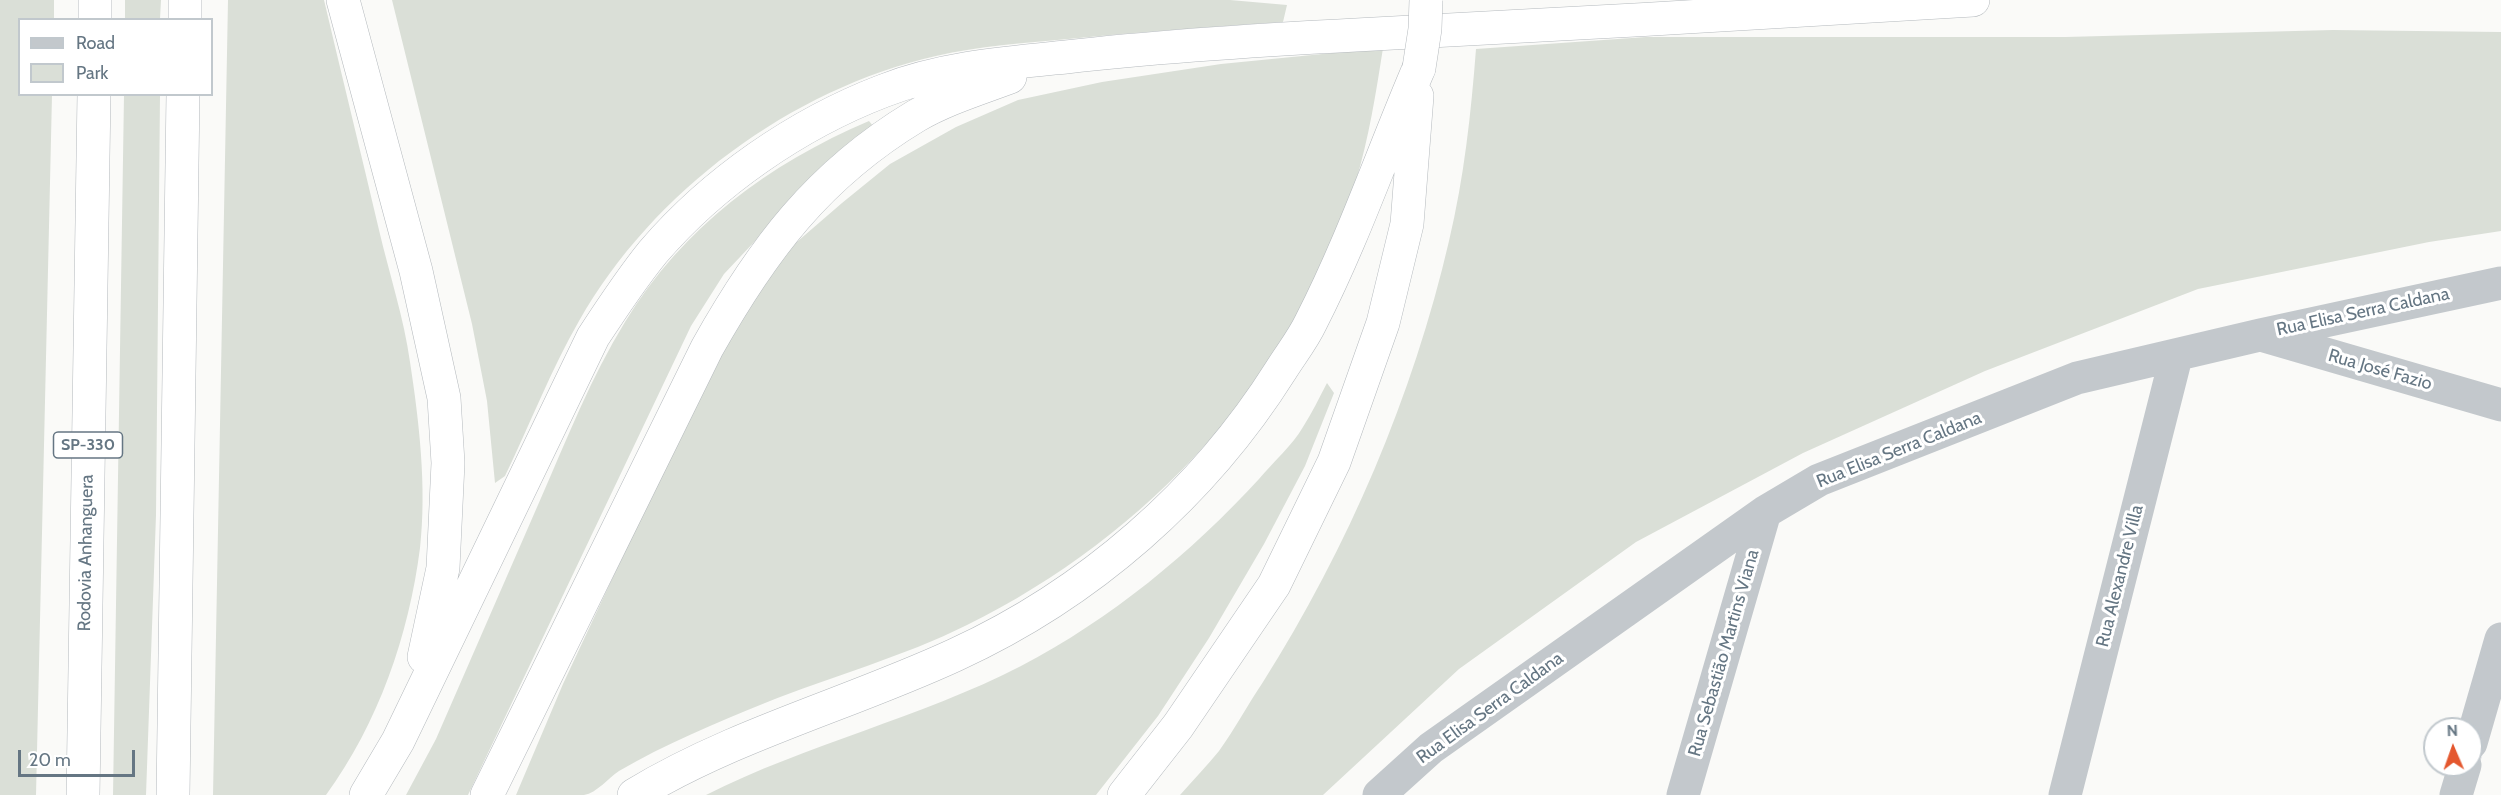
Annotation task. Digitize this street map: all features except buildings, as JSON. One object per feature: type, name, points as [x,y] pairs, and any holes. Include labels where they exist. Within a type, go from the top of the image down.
[{"type":"highway","points":[[95,0],[95,18]]},
{"type":"highway","points":[[184,18],[185,0]]},
{"type":"highway","points":[[343,0],[416,271],[444,398],[448,463],[443,568],[405,728]]},
{"type":"highway","points":[[1124,795],[1178,726],[1274,585],[1334,462],[1383,323],[1407,224],[1426,0]]},
{"type":"highway","points":[[366,795],[405,728],[593,337],[630,281],[655,250],[690,214],[733,177],[783,142],[884,90],[988,65],[1174,45],[1973,0]]},
{"type":"highway","points":[[487,795],[707,348],[736,296],[768,248],[817,192],[876,143],[918,115],[968,93],[1068,56]]},
{"type":"highway","points":[[634,795],[705,757],[954,656],[1013,626],[1070,591],[1142,534],[1203,473],[1260,404],[1310,324],[1347,243],[1419,68]]},
{"type":"highway","name":"Rodovia Anhanguera","points":[[83,795],[94,96]]},
{"type":"highway","points":[[173,795],[183,96]]},
{"type":"street","name":"Rua Elisa Serra Caldana","points":[[1379,795],[1431,748],[1765,512],[1819,480],[2077,378],[2176,357],[2260,335],[2501,283]]},
{"type":"street","name":"Rua José Fazio","points":[[2260,335],[2501,405]]},
{"type":"street","name":"Rua Alexandre Villa","points":[[2065,795],[2176,357]]},
{"type":"street","name":"Rua Sebastião Martins Viana","points":[[1683,795],[1765,512]]},
{"type":"street","points":[[2478,717],[2501,639]]},
{"type":"street","points":[[2456,795],[2461,777]]},
{"type":"green space","points":[[0,0],[54,0],[54,18],[18,18],[18,96],[52,96],[36,795],[0,795]]},
{"type":"green space","points":[[125,0],[161,0],[160,18],[125,18]]},
{"type":"green space","points":[[228,0],[324,0],[404,329],[416,407],[423,502],[420,548],[408,613],[399,646],[376,709],[345,768],[326,795],[213,795]]},
{"type":"green space","points":[[392,0],[1230,0],[1287,5],[1283,22],[1018,44],[936,56],[882,72],[829,93],[779,120],[731,152],[686,189],[646,229],[610,274],[569,340],[505,476],[495,483],[487,401],[472,324]]},
{"type":"green space","points":[[2333,30],[2501,32],[2501,231],[2429,242],[2198,289],[1985,371],[1803,453],[1636,542],[1459,669],[1323,795],[1180,795],[1225,743],[1294,631],[1350,524],[1397,413],[1417,356],[1449,241],[1466,146],[1476,49],[1646,37],[2065,37]]},
{"type":"green space","points":[[1383,48],[1375,98],[1356,181],[1330,252],[1296,320],[1255,384],[1207,443],[1154,497],[1096,546],[1033,588],[967,625],[893,657],[765,703],[691,734],[619,771],[589,794],[516,795],[563,684],[718,352],[791,247],[842,203],[890,164],[956,127],[1018,100],[1102,82],[1221,64]]},
{"type":"green space","points":[[124,96],[160,96],[156,515],[146,795],[113,795]]},
{"type":"green space","points":[[869,121],[878,132],[805,188],[724,274],[691,326],[468,795],[406,795],[436,739],[590,386],[625,322],[648,288],[673,257],[731,202],[796,157]]},
{"type":"green space","points":[[1327,383],[1334,393],[1305,466],[1264,544],[1209,638],[1158,716],[1096,795],[706,795],[744,777],[983,684],[1054,648],[1087,627],[1148,583],[1206,533],[1233,506],[1299,434]]}]
